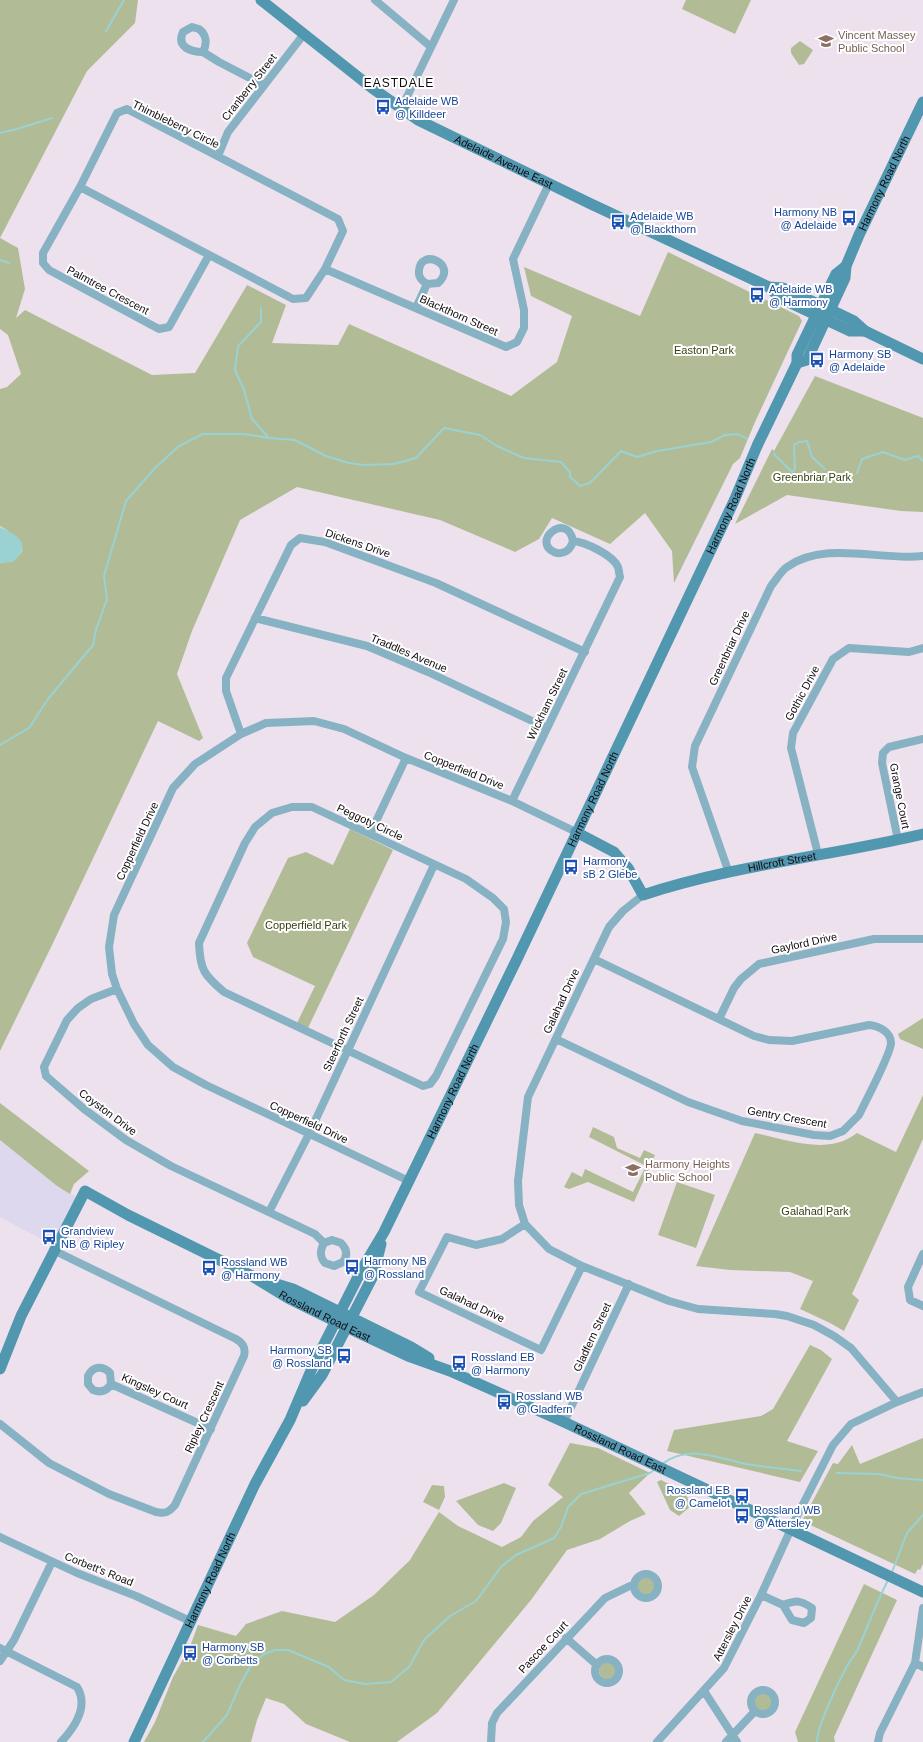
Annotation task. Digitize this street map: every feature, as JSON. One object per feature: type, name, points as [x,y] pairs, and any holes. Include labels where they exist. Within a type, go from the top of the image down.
[{"type":"main road","name":"Adelaide Avenue East","points":[[261,0],[401,109],[430,126],[549,184],[769,286],[780,298],[823,313],[854,321],[865,331],[923,359]]},
{"type":"main road","name":"Harmony Road North","points":[[134,1742],[255,1484],[290,1420],[313,1366],[362,1268],[384,1232],[409,1181],[730,509],[757,446],[797,363],[797,355],[823,313],[836,274],[846,266],[923,102]]},
{"type":"main road","points":[[576,832],[614,852],[628,868],[642,895]]},
{"type":"main road","name":"Hillcroft Street","points":[[642,895],[671,885],[818,854],[898,840],[923,834]]},
{"type":"main road","name":"Rossland Road East","points":[[54,1250],[85,1191],[128,1215],[252,1276],[288,1298],[349,1322],[408,1356],[450,1371],[564,1422],[923,1592]]},
{"type":"main road","name":"Harmony Road North","points":[[290,1420],[322,1375],[373,1276],[384,1232]]},
{"type":"main road","points":[[0,1369],[21,1316],[54,1250]]},
{"type":"street","points":[[375,0],[431,48]]},
{"type":"street","points":[[401,109],[454,0]]},
{"type":"street","name":"Cranberry Street","points":[[218,156],[228,132],[304,34]]},
{"type":"street","points":[[203,52],[218,62],[263,85]]},
{"type":"street","name":"Thimbleberry Circle","points":[[127,109],[218,156],[338,219],[343,230],[325,269],[306,298],[293,299],[80,187],[117,113],[127,109]]},
{"type":"street","name":"Blackthorn Street","points":[[325,269],[506,347],[517,342],[524,328],[524,310],[513,260],[549,184]]},
{"type":"street","name":"Palmtree Crescent","points":[[80,187],[43,253],[43,263],[49,270],[159,330],[169,327],[209,255]]},
{"type":"street","points":[[416,308],[427,284]]},
{"type":"street","name":"Dickens Drive","points":[[241,734],[226,691],[226,678],[291,545],[300,538],[325,542],[436,583],[585,652]]},
{"type":"street","name":"Wickham Street","points":[[512,801],[620,577],[618,567],[609,557],[595,548],[581,542],[573,541]]},
{"type":"street","name":"Greenbriar Drive","points":[[729,873],[692,767],[695,746],[771,586],[786,568],[807,557],[831,553],[923,556]]},
{"type":"street","name":"Traddles Avenue","points":[[255,618],[367,646],[428,672],[547,728]]},
{"type":"street","name":"Gothic Drive","points":[[818,854],[791,748],[793,733],[833,659],[849,648],[909,652],[923,648]]},
{"type":"street","name":"Copperfield Drive","points":[[409,1181],[173,1067],[148,1045],[134,1024],[117,989],[112,974],[109,947],[114,915],[173,788],[195,764],[241,734],[266,723],[314,721],[344,729],[406,758],[512,801],[576,832]]},
{"type":"street","name":"Grange Court","points":[[898,840],[882,763],[883,753],[889,747],[923,738]]},
{"type":"street","points":[[370,834],[406,758]]},
{"type":"street","name":"Peggoty Circle","points":[[292,806],[312,806],[434,865],[466,879],[493,898],[504,909],[506,922],[503,940],[436,1076],[430,1084],[422,1086],[224,992],[206,976],[200,960],[199,943],[245,843],[255,827],[272,813],[292,806]]},
{"type":"street","name":"Steerforth Street","points":[[269,1212],[309,1134],[434,865]]},
{"type":"street","name":"Galahad Drive","points":[[642,895],[623,911],[609,927],[528,1097],[518,1181],[518,1205],[525,1224],[549,1249],[582,1266],[630,1284],[662,1299],[698,1309],[788,1316],[814,1325],[834,1336],[851,1348],[897,1402]]},
{"type":"street","name":"Gaylord Drive","points":[[719,1019],[734,988],[741,979],[759,964],[874,939],[923,939]]},
{"type":"street","name":"Gentry Crescent","points":[[556,1039],[701,1108],[742,1121],[822,1136],[837,1134],[843,1131],[859,1115],[890,1050],[890,1037],[876,1025],[869,1025],[792,1041],[782,1041],[754,1036],[594,959]]},
{"type":"street","name":"Coyston Drive","points":[[117,989],[91,999],[78,1008],[67,1020],[44,1067],[46,1076],[84,1109],[126,1140],[171,1166],[315,1234],[324,1243]]},
{"type":"street","name":"Galahad Drive","points":[[525,1224],[502,1239],[476,1245],[447,1236],[419,1292],[541,1350],[582,1266]]},
{"type":"street","name":"Ripley Crescent","points":[[0,1424],[49,1463],[109,1494],[164,1514],[170,1511],[175,1505],[244,1356],[245,1350],[240,1342],[54,1250]]},
{"type":"street","points":[[923,1254],[908,1287],[910,1300],[923,1306]]},
{"type":"street","name":"Gladfern Street","points":[[564,1422],[630,1284]]},
{"type":"street","name":"Kingsley Court","points":[[111,1384],[211,1429]]},
{"type":"street","name":"Attersley Drive","points":[[656,1742],[724,1668],[761,1595],[790,1529],[833,1445],[851,1424],[897,1402],[923,1392]]},
{"type":"street","name":"Corbett's Road","points":[[0,1537],[76,1573],[136,1596],[190,1621]]},
{"type":"street","points":[[0,1661],[3,1649],[14,1640],[52,1562]]},
{"type":"street","name":"Pascoe Court","points":[[492,1742],[492,1723],[494,1716],[605,1598],[634,1584]]},
{"type":"street","points":[[761,1595],[784,1605]]},
{"type":"street","points":[[878,1742],[880,1733],[915,1663],[923,1608]]},
{"type":"street","points":[[566,1638],[597,1665]]},
{"type":"street","points":[[3,1649],[77,1687],[82,1695],[80,1714],[68,1735],[61,1742]]},
{"type":"street","points":[[915,1663],[923,1667]]},
{"type":"street","points":[[704,1691],[734,1739]]},
{"type":"street","points":[[726,1742],[734,1739],[755,1711]]},
{"type":"shaded area","points":[[0,527],[13,534],[21,541],[22,550],[13,562],[0,563]]},
{"type":"shaded area","points":[[0,1140],[57,1186],[77,1197],[52,1245],[0,1217]]},
{"type":"green space","points":[[0,0],[138,0],[135,23],[87,71],[0,238]]},
{"type":"green space","points":[[686,0],[751,0],[735,34],[682,9]]},
{"type":"green space","points":[[800,41],[813,50],[804,64],[799,65],[791,53],[791,48]]},
{"type":"green space","name":"Easton Park","points":[[0,238],[18,248],[25,289],[16,318],[25,310],[152,375],[195,373],[247,285],[286,305],[272,343],[338,345],[349,324],[511,396],[557,362],[572,316],[531,296],[524,267],[640,316],[668,252],[799,316],[802,321],[740,458],[733,464],[674,583],[672,551],[645,513],[610,544],[552,518],[539,539],[515,552],[440,520],[297,487],[240,520],[192,631],[177,674],[203,738],[199,741],[158,721],[54,941],[0,1051],[0,563],[19,555],[22,551],[22,546],[20,541],[0,526],[0,389],[7,387],[21,374],[8,335],[0,329]]},
{"type":"green space","name":"Greenbriar Park","points":[[815,376],[923,418],[923,512],[901,511],[787,495],[735,524],[772,449],[774,451]]},
{"type":"green space","name":"Copperfield Park","points":[[350,829],[393,850],[308,1028],[297,1023],[315,986],[253,957],[247,943],[288,858],[306,852],[333,865]]},
{"type":"green space","points":[[923,1018],[923,1049],[900,1039],[898,1034]]},
{"type":"green space","name":"Galahad Park","points":[[923,1095],[923,1139],[852,1294],[859,1300],[844,1331],[800,1309],[813,1281],[790,1272],[730,1270],[696,1266],[755,1133],[794,1142],[821,1145],[833,1144],[846,1140],[857,1133],[896,1152]]},
{"type":"green space","points":[[0,1103],[89,1171],[74,1184],[70,1194],[57,1186],[0,1140]]},
{"type":"green space","points":[[593,1127],[614,1137],[617,1148],[640,1158],[644,1150],[655,1155],[634,1202],[588,1182],[569,1189],[564,1187],[572,1172],[582,1177],[585,1169],[633,1192],[646,1166],[589,1137]]},
{"type":"green space","points":[[677,1182],[715,1195],[696,1248],[658,1235]]},
{"type":"green space","points":[[810,1345],[821,1350],[832,1359],[787,1441],[818,1451],[800,1482],[667,1451],[674,1430],[761,1416],[773,1409]]},
{"type":"green space","points":[[923,1438],[923,1564],[920,1570],[918,1569],[915,1574],[802,1521],[833,1463],[838,1464],[852,1445],[860,1464]]},
{"type":"green space","points":[[570,1443],[598,1448],[650,1473],[629,1493],[646,1514],[630,1521],[600,1539],[567,1550],[531,1600],[437,1713],[397,1742],[350,1742],[306,1724],[284,1704],[266,1698],[257,1720],[251,1742],[144,1742],[155,1722],[173,1677],[189,1649],[198,1625],[236,1636],[246,1624],[282,1611],[335,1622],[374,1595],[410,1560],[439,1512],[458,1526],[502,1547],[521,1537],[533,1521],[563,1497],[548,1485]]},
{"type":"green space","points":[[661,1480],[685,1492],[691,1506],[679,1516],[670,1510],[657,1482]]},
{"type":"green space","points":[[504,1483],[516,1488],[501,1523],[493,1531],[478,1525],[456,1501]]},
{"type":"green space","points":[[432,1485],[444,1486],[445,1497],[439,1510],[423,1502]]},
{"type":"green space","points":[[646,1577],[652,1580],[655,1586],[652,1592],[646,1595],[640,1592],[637,1586],[640,1580]]},
{"type":"green space","points":[[864,1584],[897,1600],[834,1737],[835,1742],[798,1742],[795,1732]]},
{"type":"green space","points":[[608,1662],[614,1665],[617,1671],[614,1677],[608,1680],[602,1677],[599,1671],[602,1665]]},
{"type":"green space","points":[[763,1693],[769,1696],[772,1702],[769,1708],[763,1711],[757,1708],[754,1702],[757,1696]]},
{"type":"waterway","points":[[106,31],[124,0]]},
{"type":"waterway","points":[[0,133],[52,118]]},
{"type":"waterway","points":[[0,260],[9,263]]},
{"type":"waterway","points":[[261,308],[261,322],[238,346],[235,370],[244,390],[252,419],[268,437]]},
{"type":"waterway","points":[[0,745],[29,728],[48,699],[93,645],[96,630],[107,599],[104,576],[126,501],[156,467],[179,446],[203,434],[244,434],[295,440],[326,456],[349,463],[364,465],[394,464],[416,458],[444,428],[480,435],[497,446],[524,458],[561,462],[570,472],[570,477],[580,486],[590,483],[621,451],[637,457],[657,451],[711,442],[725,435],[738,434],[747,439]]},
{"type":"waterway","points":[[774,454],[792,472],[795,469],[794,445],[799,442],[807,441],[812,457],[825,469]]},
{"type":"waterway","points":[[857,473],[862,459],[883,452],[905,460],[918,456],[923,461]]},
{"type":"waterway","points":[[832,476],[849,477]]},
{"type":"waterway","points":[[662,1464],[672,1458],[683,1455],[704,1454],[746,1464],[801,1471]]},
{"type":"waterway","points":[[203,1742],[227,1715],[240,1685],[250,1667],[264,1654],[275,1650],[288,1650],[329,1667],[344,1680],[365,1684],[391,1682],[409,1667],[424,1640],[450,1616],[476,1601],[501,1567],[516,1555],[554,1538],[561,1527],[568,1507],[581,1494],[650,1473],[654,1470]]},
{"type":"waterway","points":[[837,1473],[879,1474],[897,1478],[923,1480]]},
{"type":"waterway","points":[[892,1572],[907,1533],[923,1515]]},
{"type":"waterway","points":[[817,1742],[821,1725],[829,1704],[847,1666],[859,1647],[888,1580]]},
{"type":"place","name":"Vincent Massey Public School","points":[[826,41]]},
{"type":"place","name":"Adelaide WB @ Killdeer","points":[[383,107]]},
{"type":"place","name":"Harmony NB @ Adelaide","points":[[849,218]]},
{"type":"place","name":"Adelaide WB @ Blackthorn","points":[[618,222]]},
{"type":"place","name":"Adelaide WB @ Harmony","points":[[757,295]]},
{"type":"place","name":"Harmony SB @ Adelaide","points":[[817,360]]},
{"type":"place","name":"Harmony sB 2 Glebe","points":[[571,867]]},
{"type":"place","name":"Harmony Heights Public School","points":[[633,1170]]},
{"type":"place","name":"Grandview NB @ Ripley","points":[[49,1237]]},
{"type":"place","name":"Harmony NB @ Rossland","points":[[352,1267]]},
{"type":"place","name":"Rossland WB @ Harmony","points":[[209,1268]]},
{"type":"place","name":"Harmony SB @ Rossland","points":[[344,1356]]},
{"type":"place","name":"Rossland EB @ Harmony","points":[[459,1363]]},
{"type":"place","name":"Rossland WB @ Gladfern","points":[[504,1402]]},
{"type":"place","name":"Rossland EB @ Camelot","points":[[742,1496]]},
{"type":"place","name":"Rossland WB @ Attersley","points":[[742,1516]]},
{"type":"place","name":"Harmony SB @ Corbetts","points":[[190,1653]]},
{"type":"district","name":"EASTDALE","points":[[399,83]]}]
